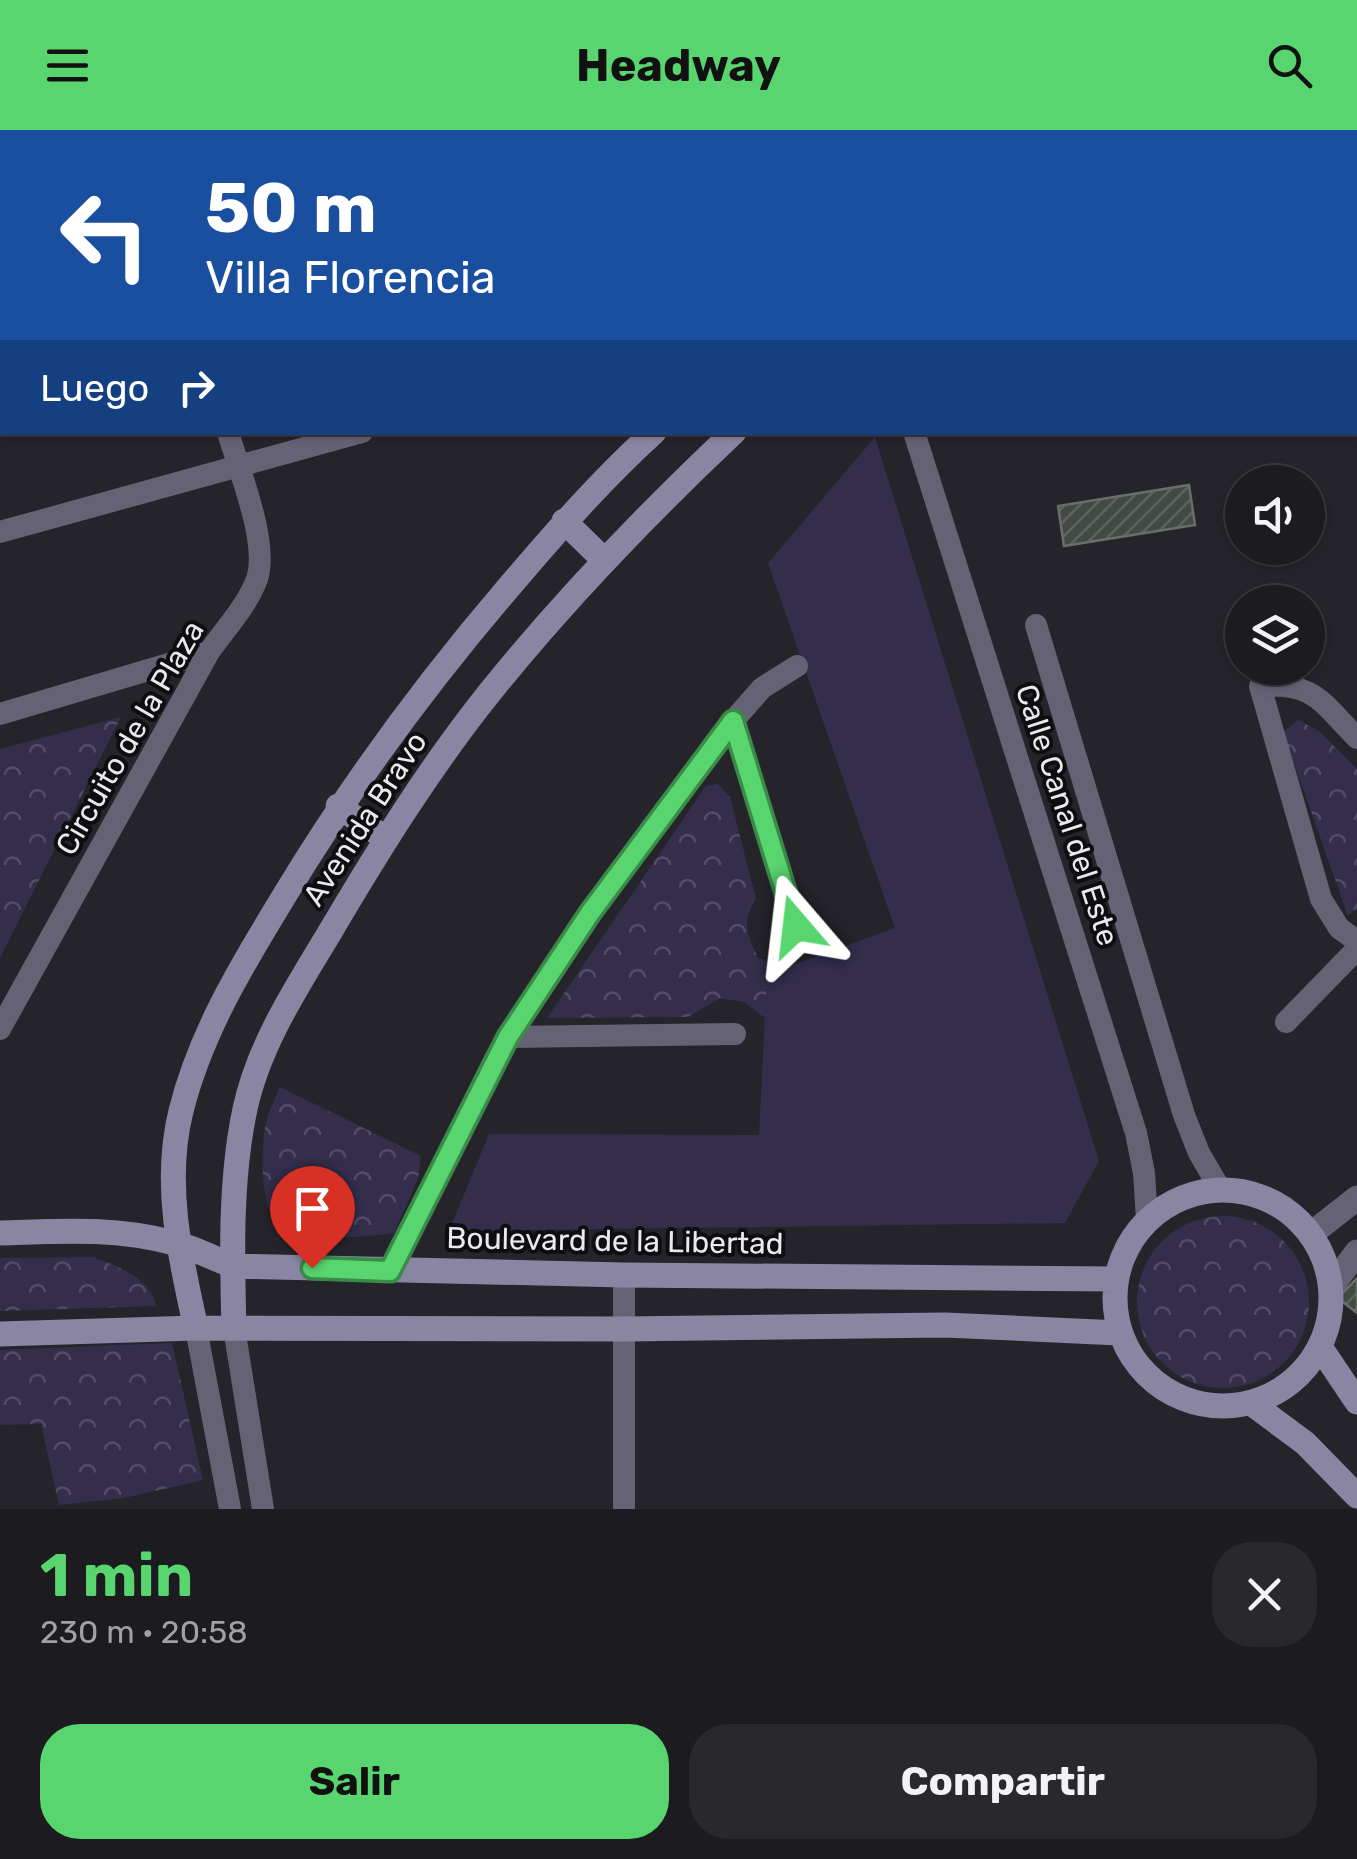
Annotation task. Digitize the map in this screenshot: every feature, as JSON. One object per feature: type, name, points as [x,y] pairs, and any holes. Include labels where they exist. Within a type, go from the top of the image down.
[{"type":"main road","name":"Avenida Bravo","points":[[196,1328],[178,1244],[173,1172],[180,1113],[230,985],[338,806],[448,658],[564,522],[651,435]]},
{"type":"main road","name":"Avenida Bravo","points":[[234,1328],[232,1266],[242,1128],[257,1068],[283,1012],[385,838],[489,693],[604,560],[731,435]]},
{"type":"main road","points":[[564,522],[604,560]]},
{"type":"main road","points":[[338,806],[385,838]]},
{"type":"main road","points":[[1220,1190],[1246,1192],[1293,1215],[1311,1234],[1328,1268],[1331,1287],[1330,1318],[1320,1347],[1303,1372],[1279,1391],[1251,1403],[1218,1407],[1186,1400],[1157,1386],[1134,1362],[1119,1333],[1114,1306],[1115,1279],[1127,1247],[1147,1220],[1169,1204],[1194,1194],[1220,1190]]},
{"type":"main road","name":"Boulevard de la Libertad","points":[[0,1233],[108,1231],[178,1244],[232,1266],[624,1275],[1115,1279]]},
{"type":"main road","points":[[0,1334],[196,1328],[945,1325],[1119,1333]]},
{"type":"main road","points":[[1320,1347],[1357,1402]]},
{"type":"main road","points":[[1251,1403],[1305,1443],[1357,1496]]},
{"type":"street","name":"Circuito de la Plaza","points":[[0,1030],[209,652],[249,597],[258,575],[260,549],[229,435]]},
{"type":"street","points":[[0,532],[351,435]]},
{"type":"street","name":"Calle Canal del Este","points":[[915,435],[1136,1133],[1147,1220]]},
{"type":"street","name":"Calle Canal del Este","points":[[1036,625],[1184,1115],[1198,1154],[1220,1190]]},
{"type":"street","points":[[0,714],[209,652]]},
{"type":"street","points":[[390,1271],[508,1037],[590,913],[733,721],[762,688],[797,666]]},
{"type":"street","points":[[1286,1022],[1357,945],[1339,928],[1321,899],[1260,686],[1288,684],[1309,690],[1357,738]]},
{"type":"street","points":[[733,721],[796,926]]},
{"type":"street","points":[[508,1037],[735,1034]]},
{"type":"street","points":[[1311,1234],[1357,1198]]},
{"type":"street","points":[[1331,1287],[1357,1252]]},
{"type":"street","points":[[624,1275],[624,1509]]},
{"type":"street","points":[[196,1328],[230,1509]]},
{"type":"street","points":[[234,1328],[263,1509]]},
{"type":"green space","points":[[875,437],[1099,1161],[1065,1223],[449,1231],[489,1134],[759,1135],[767,974],[895,928],[768,563]]},
{"type":"green space","points":[[121,717],[0,958],[0,749]]},
{"type":"green space","points":[[1298,720],[1319,731],[1357,769],[1357,908],[1348,916],[1283,732]]},
{"type":"green space","points":[[718,784],[730,797],[756,899],[748,915],[749,935],[758,958],[770,961],[779,970],[767,974],[765,1018],[744,1002],[720,998],[688,1017],[547,1018],[706,786]]},
{"type":"green space","points":[[280,1087],[421,1156],[418,1179],[394,1233],[308,1236],[286,1231],[277,1224],[266,1199],[263,1149],[267,1118]]},
{"type":"green space","points":[[1223,1216],[1256,1222],[1284,1241],[1303,1269],[1309,1302],[1303,1335],[1284,1363],[1256,1382],[1223,1388],[1190,1382],[1162,1363],[1143,1335],[1137,1302],[1143,1269],[1162,1241],[1190,1222]]},
{"type":"green space","points":[[93,1257],[140,1281],[156,1306],[0,1311],[0,1258]]},
{"type":"green space","points":[[172,1343],[203,1480],[124,1498],[59,1505],[41,1424],[0,1425],[0,1350]]},
{"type":"building","points":[[1189,485],[1195,525],[1064,546],[1058,506]]},
{"type":"building","points":[[1357,1278],[1357,1313],[1338,1298]]},
{"type":"route","points":[[312,1268],[390,1271],[508,1037],[590,913],[733,721],[796,926]]}]
